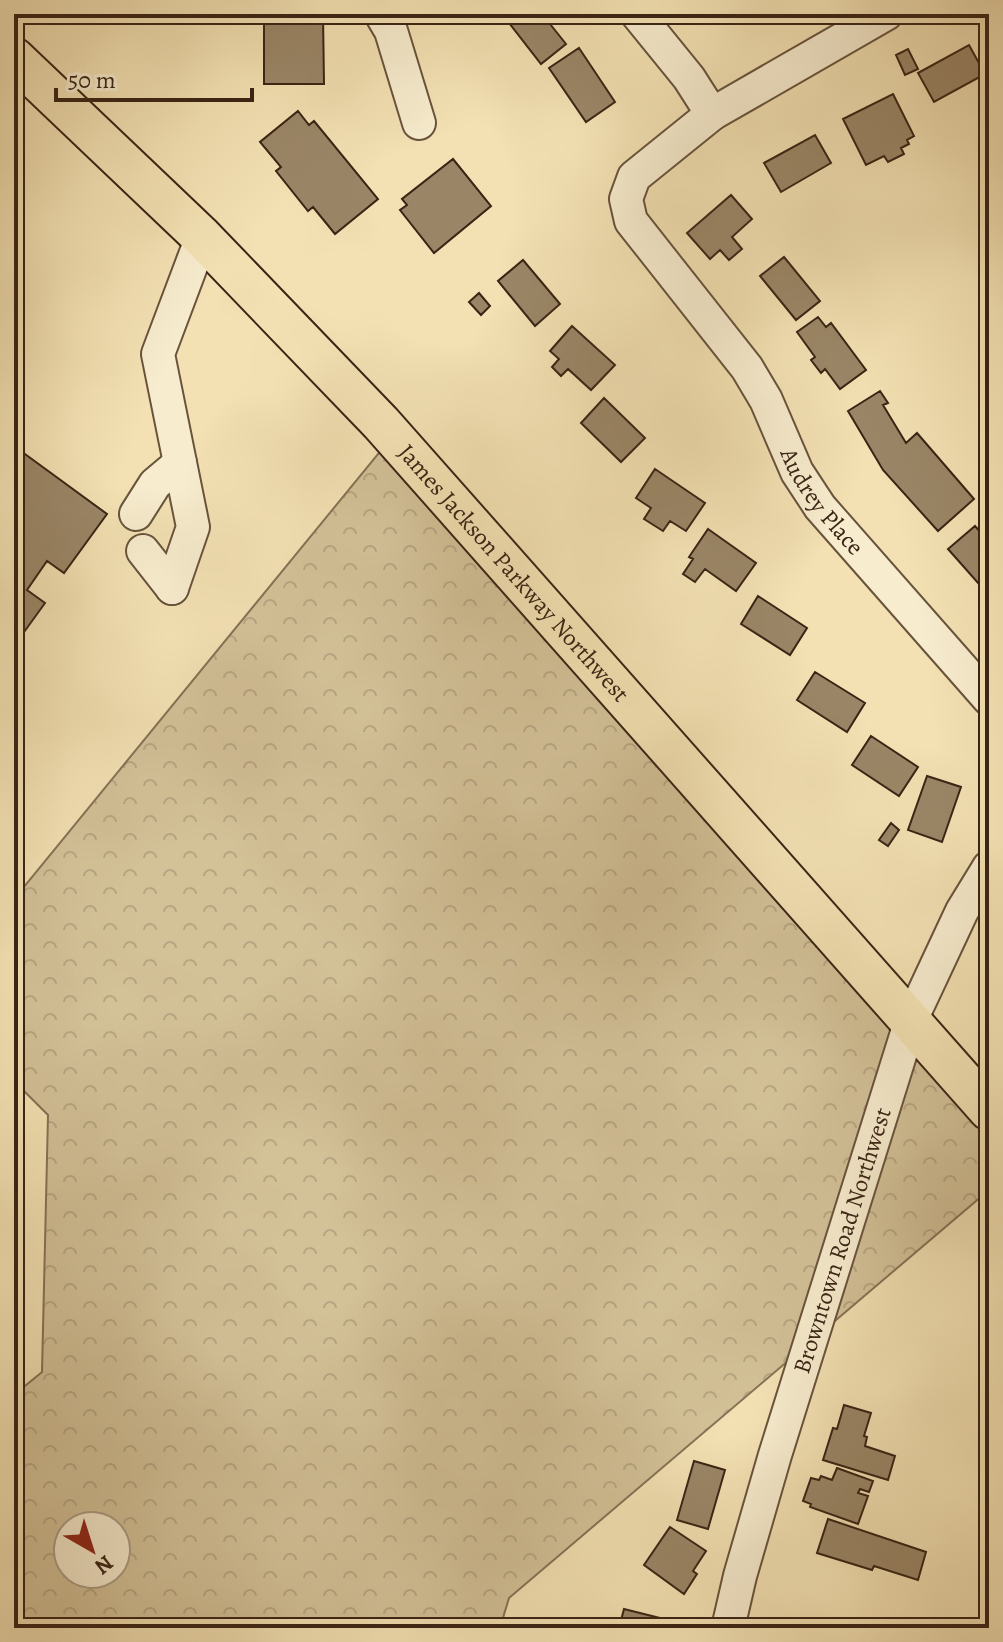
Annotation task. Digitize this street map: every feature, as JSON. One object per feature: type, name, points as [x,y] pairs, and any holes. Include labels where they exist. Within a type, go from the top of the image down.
[{"type":"main road","name":"James Jackson Parkway Northwest","points":[[14,58],[202,237],[381,423],[989,1110]]},
{"type":"street","points":[[381,14],[391,31],[419,123]]},
{"type":"street","points":[[637,14],[689,78],[712,114]]},
{"type":"street","name":"Audrey Place","points":[[886,14],[712,114],[634,177],[626,199],[631,221],[747,368],[766,400],[797,472],[820,507],[989,699]]},
{"type":"street","points":[[143,551],[172,588],[193,527],[158,354],[202,237]]},
{"type":"street","points":[[136,514],[155,484],[180,463]]},
{"type":"street","name":"Browntown Road Northwest","points":[[728,1628],[775,1455],[911,1020],[962,911],[989,867]]},
{"type":"green space","points":[[396,432],[989,1098],[989,1190],[509,1598],[500,1628],[14,1628],[14,1395],[42,1372],[48,1115],[14,1081],[14,899]]},
{"type":"building","points":[[264,14],[323,14],[324,84],[264,84]]},
{"type":"building","points":[[502,14],[542,14],[566,44],[541,64]]},
{"type":"building","points":[[969,45],[985,74],[934,102],[918,73]]},
{"type":"building","points":[[579,48],[615,102],[586,122],[549,68]]},
{"type":"building","points":[[908,49],[918,69],[905,75],[896,55]]},
{"type":"building","points":[[893,94],[914,136],[907,140],[909,144],[901,148],[904,154],[888,162],[884,156],[866,165],[843,119]]},
{"type":"building","points":[[298,111],[309,125],[314,121],[378,199],[335,234],[313,207],[308,211],[276,171],[281,167],[260,142]]},
{"type":"building","points":[[815,135],[831,163],[781,192],[764,163]]},
{"type":"building","points":[[453,159],[491,206],[434,253],[400,210],[407,205],[402,199]]},
{"type":"building","points":[[731,195],[752,219],[732,237],[742,249],[729,260],[720,250],[710,259],[687,233]]},
{"type":"building","points":[[784,257],[820,301],[796,320],[760,276]]},
{"type":"building","points":[[523,260],[560,304],[535,326],[498,281]]},
{"type":"building","points":[[479,293],[490,306],[481,315],[469,302]]},
{"type":"building","points":[[818,317],[826,327],[831,323],[866,370],[840,389],[825,369],[821,373],[811,360],[815,357],[797,332]]},
{"type":"building","points":[[572,326],[615,365],[591,390],[568,369],[561,376],[552,367],[559,359],[550,351]]},
{"type":"building","points":[[880,391],[888,403],[883,405],[906,443],[917,433],[974,499],[938,531],[883,470],[848,411]]},
{"type":"building","points":[[604,398],[645,438],[621,462],[581,423]]},
{"type":"building","points":[[14,446],[107,514],[64,573],[47,561],[27,590],[45,603],[14,646]]},
{"type":"building","points":[[655,469],[705,503],[686,531],[670,521],[663,531],[644,519],[651,508],[636,498]]},
{"type":"building","points":[[975,526],[989,542],[989,590],[986,592],[948,549]]},
{"type":"building","points":[[708,529],[756,563],[736,591],[705,569],[695,582],[683,574],[693,559],[689,557]]},
{"type":"building","points":[[758,596],[807,628],[790,655],[741,624]]},
{"type":"building","points":[[815,672],[865,703],[847,732],[797,700]]},
{"type":"building","points":[[871,736],[918,767],[899,796],[852,765]]},
{"type":"building","points":[[927,776],[961,787],[942,842],[908,830]]},
{"type":"building","points":[[891,823],[899,830],[888,846],[879,840]]},
{"type":"building","points":[[844,1405],[871,1413],[864,1436],[867,1437],[865,1446],[895,1456],[888,1480],[823,1460]]},
{"type":"building","points":[[694,1461],[725,1470],[708,1529],[677,1520]]},
{"type":"building","points":[[837,1468],[873,1481],[869,1492],[860,1489],[858,1493],[868,1496],[858,1524],[810,1507],[811,1504],[803,1501],[811,1478],[819,1480],[821,1476],[832,1480]]},
{"type":"building","points":[[828,1519],[926,1552],[918,1580],[817,1553]]},
{"type":"building","points":[[670,1527],[706,1551],[693,1571],[697,1574],[684,1594],[644,1565]]},
{"type":"building","points":[[624,1609],[664,1619],[662,1628],[619,1628]]}]
